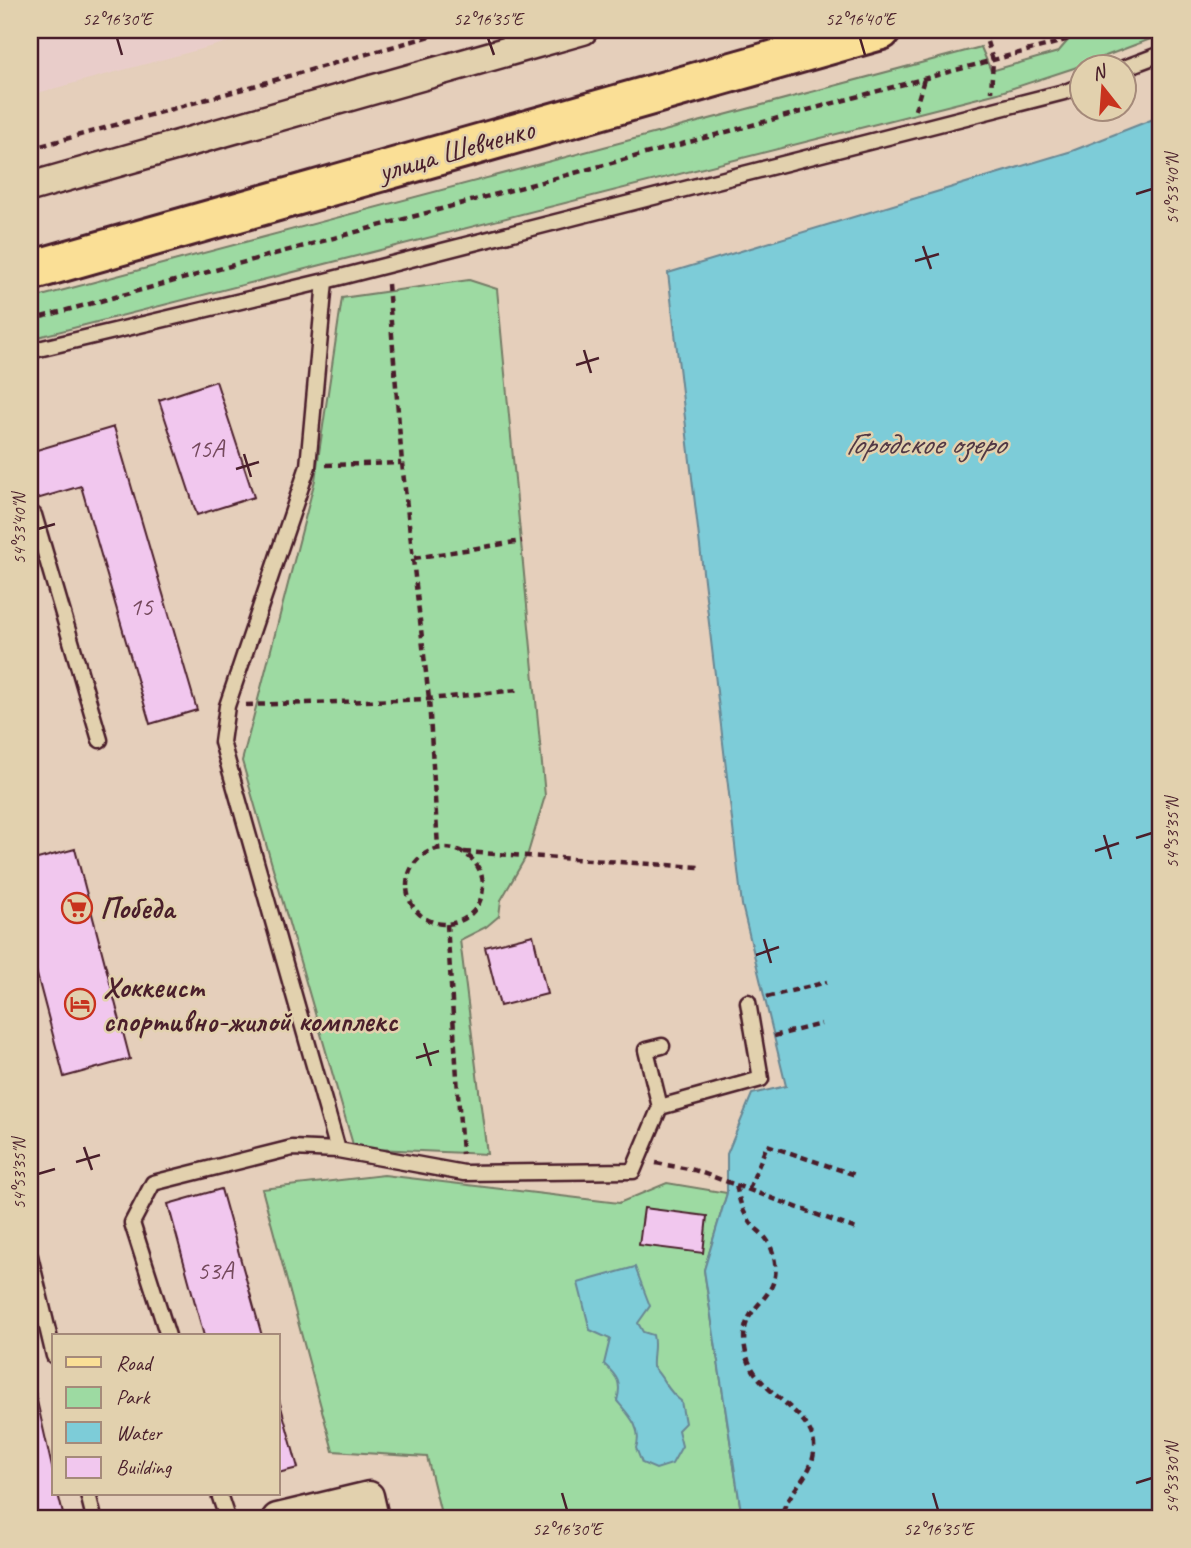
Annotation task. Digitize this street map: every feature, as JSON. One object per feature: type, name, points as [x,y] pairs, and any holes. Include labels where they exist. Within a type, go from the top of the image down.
[{"type":"main road","name":"улица Шевченко","points":[[30,271],[881,30]]},
{"type":"street","points":[[30,187],[583,30]]},
{"type":"street","points":[[277,1518],[369,1496],[374,1518]]},
{"type":"lane","points":[[1138,63],[1161,54]]},
{"type":"lane","points":[[30,352],[325,281],[1068,89]]},
{"type":"lane","points":[[325,281],[308,466],[227,706],[222,742],[338,1150]]},
{"type":"lane","points":[[30,516],[34,515],[100,740]]},
{"type":"lane","points":[[660,1107],[761,1079],[748,1002]]},
{"type":"lane","points":[[168,1334],[132,1223],[153,1182],[292,1148],[338,1150],[464,1172],[633,1171],[660,1107],[646,1051],[662,1046]]},
{"type":"lane","points":[[30,1256],[52,1348]]},
{"type":"lane","points":[[88,1496],[94,1518]]},
{"type":"lane","points":[[220,1496],[227,1518]]},
{"type":"path","points":[[30,149],[452,30]]},
{"type":"path","points":[[30,320],[1097,30]]},
{"type":"path","points":[[987,42],[993,60],[989,111]]},
{"type":"path","points":[[909,131],[924,79]]},
{"type":"path","points":[[387,265],[402,463],[429,699],[438,848]]},
{"type":"path","points":[[308,466],[402,463]]},
{"type":"path","points":[[414,558],[522,541]]},
{"type":"path","points":[[227,706],[429,699],[518,690]]},
{"type":"path","points":[[463,852],[474,861],[482,873],[484,886],[480,901],[473,912],[460,921],[447,924],[431,921],[418,913],[410,900],[407,884],[411,869],[421,856],[438,848],[449,847],[463,852],[699,867]]},
{"type":"path","points":[[447,924],[464,1172]]},
{"type":"path","points":[[748,1002],[828,982]]},
{"type":"path","points":[[756,1041],[821,1024]]},
{"type":"path","points":[[749,1189],[767,1145],[858,1176]]},
{"type":"path","points":[[694,1170],[859,1230]]},
{"type":"path","points":[[736,1185],[740,1205],[750,1223],[767,1240],[775,1265],[775,1277],[769,1290],[748,1318],[744,1335],[747,1357],[755,1374],[767,1389],[796,1411],[805,1423],[814,1448],[811,1467],[785,1503],[781,1518]]},
{"type":"shaded area","points":[[30,30],[272,30],[30,95]]},
{"type":"green space","points":[[1077,30],[1161,30],[1161,35],[1116,52],[1068,52],[1068,70],[998,93],[30,339],[30,299],[981,47],[991,71],[1058,52]]},
{"type":"green space","points":[[469,280],[497,289],[545,796],[528,853],[501,900],[499,916],[486,927],[460,940],[487,1154],[354,1148],[242,761],[315,480],[342,298]]},
{"type":"green space","points":[[384,1175],[619,1203],[667,1183],[727,1193],[704,1270],[742,1518],[442,1518],[427,1457],[333,1451],[262,1189]]},
{"type":"water","name":"Городское озеро","points":[[1161,116],[1161,1518],[742,1518],[704,1270],[727,1193],[727,1154],[752,1094],[786,1086],[742,905],[668,273],[1072,151]]},
{"type":"water","points":[[635,1267],[650,1306],[638,1323],[643,1332],[653,1335],[653,1367],[681,1401],[685,1423],[678,1430],[682,1446],[672,1464],[656,1469],[642,1463],[636,1448],[636,1428],[617,1401],[618,1381],[604,1364],[610,1339],[590,1330],[578,1283]]},
{"type":"building","points":[[216,381],[254,497],[197,515],[159,400]]},
{"type":"building","points":[[114,427],[197,710],[150,724],[81,486],[30,501],[30,452]]},
{"type":"building","name":"Хоккеист спортивно-жилой комплекс","points":[[75,849],[130,1059],[64,1077],[30,948],[30,861]]},
{"type":"building","points":[[533,935],[547,994],[500,1006],[485,947]]},
{"type":"building","points":[[221,1189],[261,1334],[203,1334],[168,1204]]},
{"type":"building","points":[[644,1208],[707,1216],[703,1253],[639,1245]]},
{"type":"building","points":[[30,1370],[52,1467],[52,1496],[58,1496],[64,1518],[30,1518]]},
{"type":"building","points":[[280,1403],[298,1468],[280,1472]]},
{"type":"place","name":"Победа","points":[[77,908]]},
{"type":"place","name":"Хоккеист спортивно-жилой комплекс","points":[[80,1004]]}]
